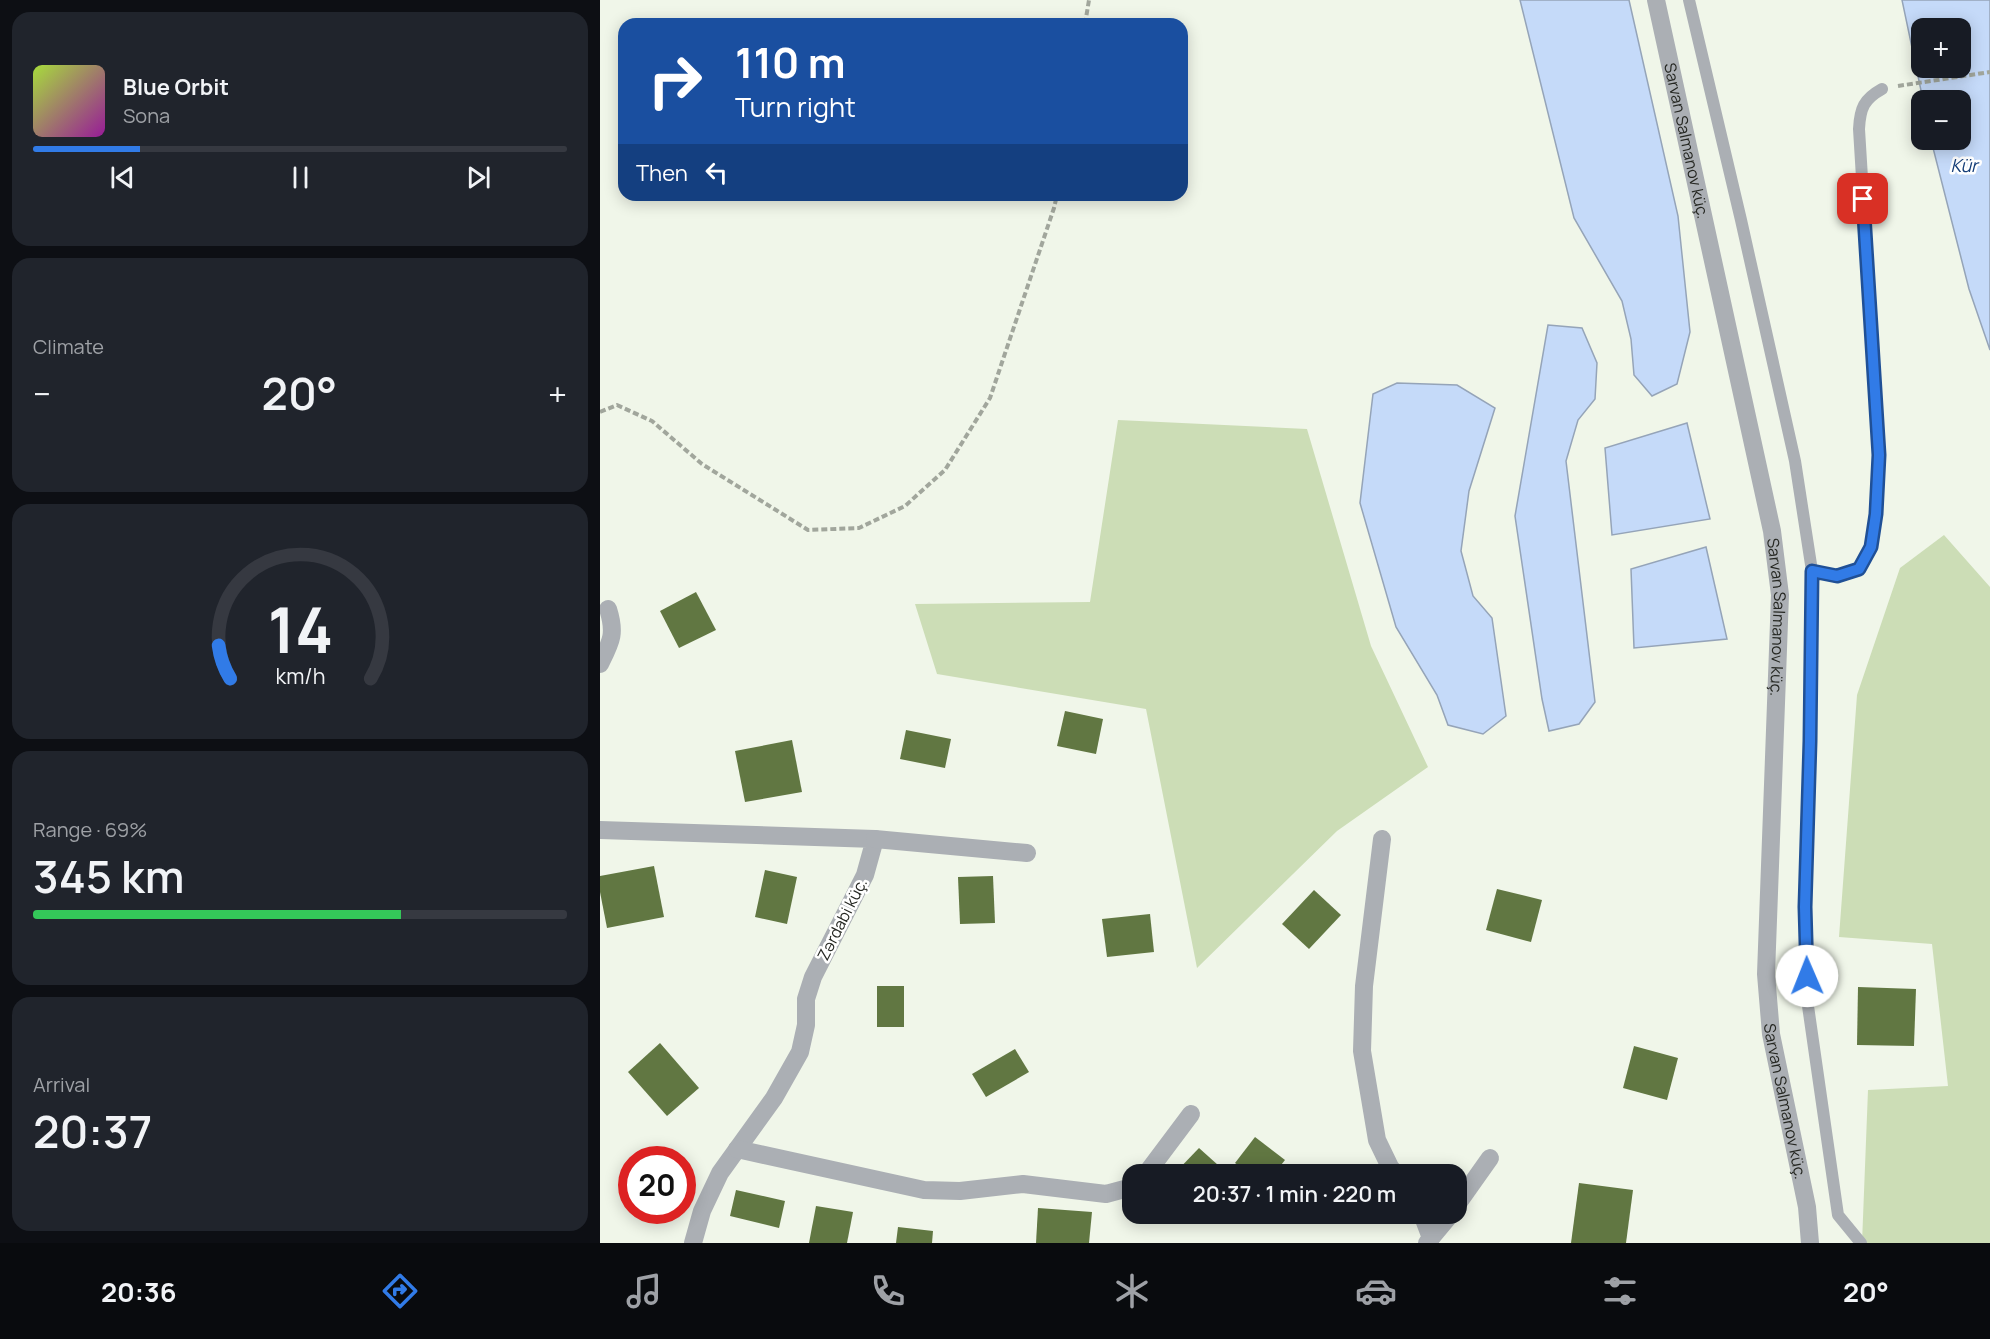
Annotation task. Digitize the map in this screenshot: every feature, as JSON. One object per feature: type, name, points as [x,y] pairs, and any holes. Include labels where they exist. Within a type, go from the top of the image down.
[{"type":"street","name":"Sarvan Salmanov küç.","points":[[1656,0],[1769,519],[1780,595],[1766,974],[1771,1034],[1807,1207],[1809,1243]]},
{"type":"street","points":[[600,664],[610,643],[613,625],[608,609]]},
{"type":"street","points":[[600,830],[875,839],[1027,853]]},
{"type":"street","name":"Zərdabi küç.","points":[[693,1243],[702,1210],[720,1173],[774,1098],[800,1052],[806,1025],[806,999],[813,977],[865,875],[875,839]]},
{"type":"street","points":[[1383,839],[1364,986],[1362,1051],[1377,1140],[1389,1164]]},
{"type":"street","points":[[1154,1164],[1191,1114]]},
{"type":"street","points":[[737,1149],[924,1190],[960,1191],[1023,1184],[1106,1194],[1122,1190]]},
{"type":"street","points":[[1467,1190],[1490,1158]]},
{"type":"street","points":[[1425,1224],[1429,1241]]},
{"type":"street","points":[[1429,1241],[1443,1224]]},
{"type":"lane","points":[[1689,0],[1742,220],[1795,461],[1812,571],[1805,907],[1807,999],[1838,1215],[1861,1243]]},
{"type":"lane","points":[[1812,571],[1837,576],[1859,569],[1871,547],[1879,455],[1859,129],[1860,112],[1870,96],[1882,89]]},
{"type":"path","points":[[1086,18],[1089,0]]},
{"type":"path","points":[[1882,89],[1990,72]]},
{"type":"path","points":[[600,412],[617,405],[652,421],[702,464],[808,530],[859,528],[905,506],[945,470],[990,398],[1056,201]]},
{"type":"green space","points":[[1118,420],[1307,429],[1371,646],[1428,767],[1337,831],[1197,968],[1146,709],[937,674],[915,604],[1090,602]]},
{"type":"green space","points":[[1944,535],[1990,587],[1990,1243],[1862,1243],[1868,1090],[1948,1086],[1932,944],[1839,937],[1857,695],[1900,568]]},
{"type":"water","points":[[1520,0],[1629,0],[1678,216],[1690,332],[1677,384],[1652,396],[1634,375],[1631,339],[1622,301],[1574,218]]},
{"type":"water","name":"Kür","points":[[1902,0],[1990,0],[1990,350],[1969,289],[1934,150],[1971,150],[1971,90],[1921,90],[1918,78],[1971,78],[1971,18],[1911,18],[1911,43]]},
{"type":"water","points":[[1548,325],[1582,328],[1597,363],[1595,399],[1578,420],[1566,461],[1595,702],[1579,724],[1549,731],[1542,699],[1515,516]]},
{"type":"water","points":[[1397,383],[1457,385],[1495,408],[1469,491],[1461,551],[1473,596],[1492,618],[1506,716],[1483,734],[1448,725],[1437,695],[1396,627],[1360,503],[1373,394]]},
{"type":"water","points":[[1687,423],[1710,519],[1612,535],[1605,448]]},
{"type":"water","points":[[1706,547],[1727,639],[1634,648],[1631,569]]},
{"type":"building","points":[[696,592],[716,630],[679,648],[660,611]]},
{"type":"building","points":[[1065,711],[1103,719],[1096,754],[1057,746]]},
{"type":"building","points":[[906,730],[951,739],[945,768],[900,759]]},
{"type":"building","points":[[792,740],[802,792],[745,802],[735,751]]},
{"type":"building","points":[[654,866],[664,917],[607,928],[600,892],[600,876]]},
{"type":"building","points":[[765,870],[797,877],[787,924],[755,917]]},
{"type":"building","points":[[993,876],[995,923],[960,924],[958,877]]},
{"type":"building","points":[[1497,889],[1542,900],[1531,942],[1486,930]]},
{"type":"building","points":[[1314,890],[1341,915],[1309,949],[1282,924]]},
{"type":"building","points":[[1150,914],[1154,952],[1107,957],[1102,919]]},
{"type":"building","points":[[877,986],[904,986],[904,1027],[877,1027]]},
{"type":"building","points":[[1858,987],[1916,989],[1914,1046],[1857,1045]]},
{"type":"building","points":[[660,1043],[699,1088],[667,1116],[628,1072]]},
{"type":"building","points":[[1634,1046],[1678,1058],[1667,1100],[1623,1088]]},
{"type":"building","points":[[1015,1049],[1029,1072],[986,1097],[972,1074]]},
{"type":"building","points":[[1255,1137],[1285,1160],[1282,1164],[1235,1163]]},
{"type":"building","points":[[1199,1148],[1217,1164],[1184,1164]]},
{"type":"building","points":[[1579,1183],[1633,1190],[1626,1243],[1571,1243]]},
{"type":"building","points":[[736,1190],[785,1201],[779,1228],[730,1216]]},
{"type":"building","points":[[816,1206],[853,1212],[847,1243],[809,1243]]},
{"type":"building","points":[[1038,1208],[1092,1212],[1089,1243],[1036,1243]]},
{"type":"building","points":[[898,1227],[933,1231],[932,1243],[896,1243]]},
{"type":"route","points":[[1807,976],[1805,907],[1812,571],[1837,576],[1859,569],[1871,547],[1876,514],[1879,455],[1863,199]]}]
